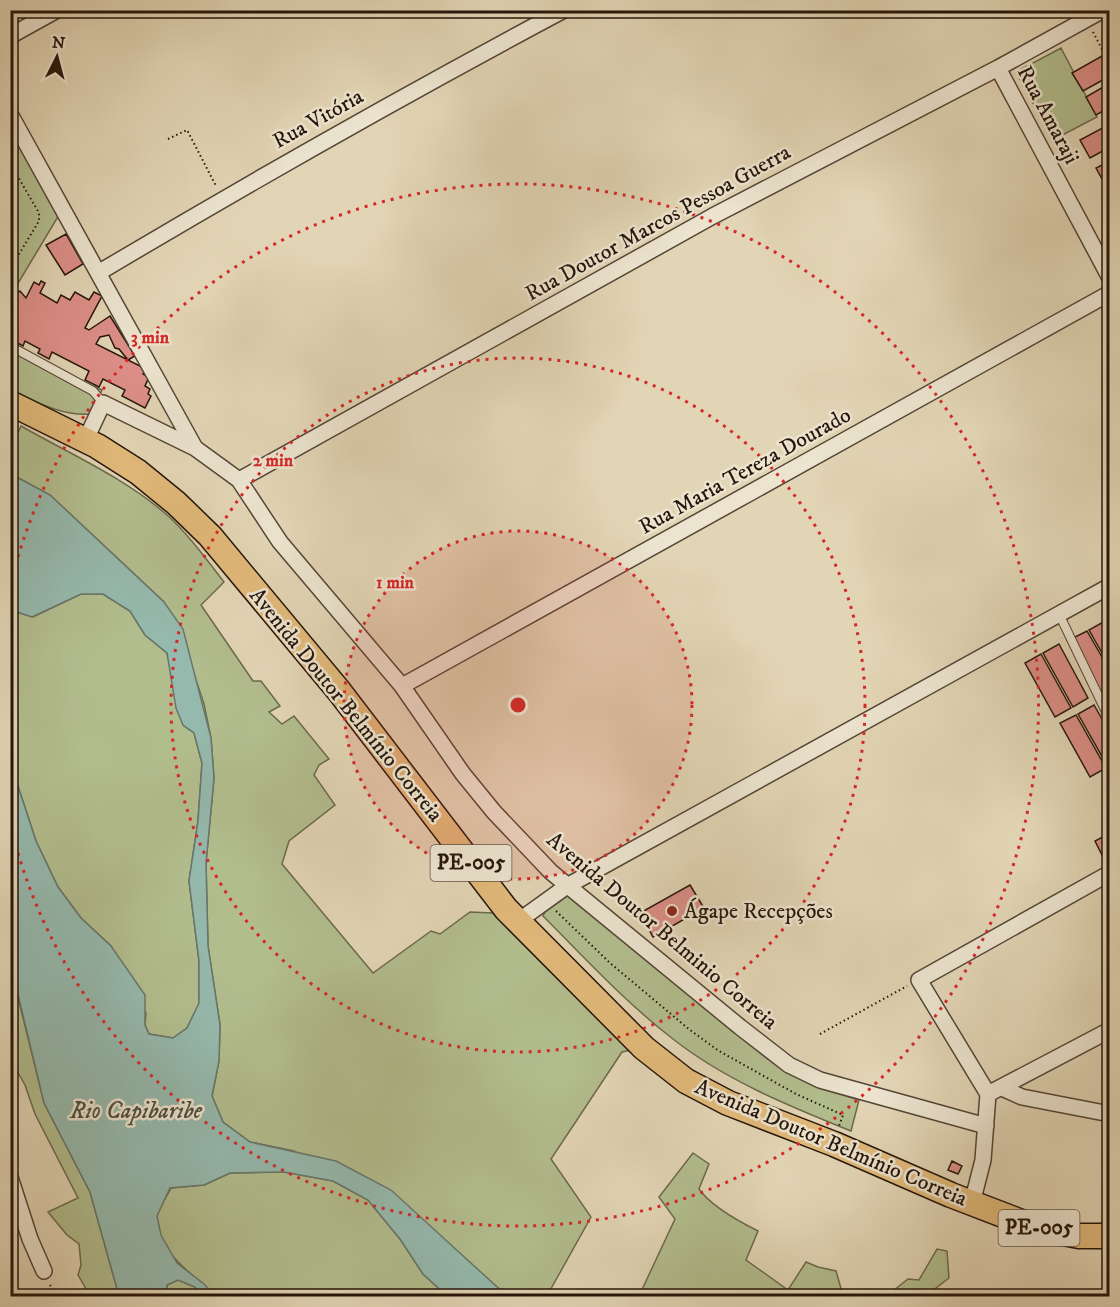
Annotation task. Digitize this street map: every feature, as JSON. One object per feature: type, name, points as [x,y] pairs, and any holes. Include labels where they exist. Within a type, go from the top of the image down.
[{"type":"main road","name":"Avenida Doutor Belmínio Correia","points":[[10,403],[86,439],[138,472],[176,502],[210,536],[339,691],[517,922],[644,1048],[686,1081],[728,1103],[834,1144],[972,1203],[1042,1229],[1079,1236],[1110,1236]]},
{"type":"street","points":[[10,36],[57,10]]},
{"type":"street","name":"Rua Vitória","points":[[98,273],[222,199],[564,10]]},
{"type":"street","name":"Rua Doutor Marcos Pessoa Guerra","points":[[238,480],[713,216],[998,68],[1103,10]]},
{"type":"street","name":"Rua Amaraji","points":[[998,68],[1110,278]]},
{"type":"street","points":[[10,114],[15,134],[98,273],[195,448]]},
{"type":"street","name":"Rua Maria Tereza Dourado","points":[[402,686],[1110,293]]},
{"type":"street","points":[[86,439],[103,403]]},
{"type":"street","name":"Avenida Doutor Belminio Correia","points":[[103,403],[195,448],[238,480],[280,542],[402,686],[463,774],[494,812],[567,886],[789,1065],[820,1080],[986,1126]]},
{"type":"street","points":[[517,922],[567,886],[1110,586]]},
{"type":"street","points":[[1110,873],[919,980],[995,1091],[1110,1114]]},
{"type":"street","points":[[972,1203],[982,1166],[986,1126],[995,1091],[1110,1030]]},
{"type":"street","points":[[10,1177],[15,1208],[44,1271]]},
{"type":"lane","points":[[10,346],[93,391],[103,403]]},
{"type":"lane","points":[[1059,614],[1110,720]]},
{"type":"path","points":[[1087,19],[1105,55]]},
{"type":"path","points":[[168,139],[187,130],[222,199]]},
{"type":"path","points":[[10,269],[15,265],[39,221],[39,213],[11,163]]},
{"type":"path","points":[[545,900],[610,963],[690,1030],[719,1051],[789,1090],[843,1115],[834,1144]]},
{"type":"path","points":[[820,1034],[919,980]]},
{"type":"green space","points":[[1061,48],[1097,117],[1053,140],[1016,72]]},
{"type":"green space","points":[[10,114],[62,210],[11,295],[10,295]]},
{"type":"green space","points":[[11,351],[102,390],[91,414],[60,411],[11,390]]},
{"type":"green space","points":[[21,426],[97,467],[151,502],[183,531],[224,582],[201,605],[253,681],[261,681],[280,706],[269,712],[282,724],[294,716],[329,759],[319,765],[314,775],[335,805],[289,841],[282,864],[373,973],[431,931],[440,934],[470,912],[493,913],[631,1050],[622,1052],[551,1159],[591,1217],[548,1294],[554,1296],[507,1296],[462,1256],[294,1151],[250,1142],[223,1122],[212,1096],[219,1061],[220,1025],[208,946],[206,863],[214,778],[211,738],[204,704],[192,668],[164,602],[50,495],[11,474],[10,440],[14,441]]},
{"type":"green space","points":[[81,594],[103,594],[130,611],[145,635],[167,653],[183,725],[194,733],[202,763],[198,821],[189,881],[199,961],[199,1004],[187,1028],[173,1038],[149,1034],[145,1025],[146,1013],[111,946],[81,918],[58,887],[36,841],[11,765],[10,610],[33,617]]},
{"type":"green space","points":[[570,894],[709,1012],[778,1066],[817,1087],[859,1100],[851,1131],[781,1102],[736,1080],[693,1054],[655,1025],[543,916],[545,912]]},
{"type":"green space","points":[[10,965],[44,1103],[90,1192],[119,1296],[90,1296],[78,1275],[81,1265],[79,1244],[67,1235],[48,1212],[78,1198],[35,1114],[25,1085],[17,1071],[13,1021],[11,1021]]},
{"type":"green space","points":[[693,1153],[709,1164],[699,1189],[704,1195],[726,1213],[758,1231],[746,1260],[788,1290],[806,1262],[836,1271],[842,1292],[861,1291],[889,1294],[908,1279],[919,1280],[937,1249],[947,1251],[949,1278],[929,1296],[639,1296],[675,1219],[659,1197]]},
{"type":"green space","points":[[284,1172],[333,1181],[368,1200],[400,1239],[423,1274],[447,1296],[215,1296],[178,1262],[163,1243],[157,1218],[162,1203],[171,1188],[204,1185],[230,1173]]},
{"type":"green space","points":[[178,1280],[195,1287],[202,1296],[166,1296],[167,1285]]},
{"type":"water","name":"Rio Capibaribe","points":[[11,474],[50,495],[164,602],[183,629],[211,738],[214,778],[206,863],[208,946],[220,1025],[219,1061],[212,1096],[223,1122],[250,1142],[336,1161],[391,1190],[507,1296],[447,1296],[423,1274],[400,1239],[368,1200],[333,1181],[284,1172],[230,1173],[204,1185],[170,1188],[157,1216],[161,1235],[177,1263],[204,1284],[215,1296],[202,1296],[195,1287],[178,1280],[167,1285],[166,1296],[119,1296],[90,1192],[44,1103],[11,965],[11,765],[36,841],[58,887],[81,918],[111,946],[145,995],[145,1025],[149,1034],[173,1038],[187,1028],[199,1003],[199,961],[189,881],[198,821],[202,763],[194,733],[183,725],[176,708],[167,653],[145,635],[130,611],[103,594],[81,594],[32,617],[11,610]]},
{"type":"building","points":[[1109,52],[1110,76],[1083,91],[1072,73]]},
{"type":"building","points":[[1110,83],[1110,107],[1096,115],[1086,97]]},
{"type":"building","points":[[1110,124],[1110,147],[1090,158],[1080,140]]},
{"type":"building","points":[[1110,161],[1110,184],[1106,186],[1096,168]]},
{"type":"building","points":[[66,234],[83,264],[65,275],[46,245]]},
{"type":"building","points":[[41,281],[45,283],[40,293],[57,303],[61,295],[70,300],[75,292],[89,300],[94,292],[102,296],[85,328],[89,330],[110,316],[135,356],[128,360],[146,369],[143,374],[149,377],[145,386],[150,389],[148,394],[151,396],[145,408],[122,396],[125,390],[103,379],[99,387],[85,380],[89,371],[52,352],[49,359],[38,353],[40,349],[25,341],[23,346],[10,339],[10,295],[15,295],[20,291],[26,298],[34,282],[39,285]],"holes":[[[109,335],[115,348],[119,349],[128,360],[96,344],[100,337]]]},
{"type":"building","points":[[1105,621],[1110,629],[1110,667],[1089,630]]},
{"type":"building","points":[[1087,631],[1110,671],[1110,688],[1101,693],[1071,639]]},
{"type":"building","points":[[1059,644],[1088,698],[1073,707],[1043,653]]},
{"type":"building","points":[[1041,654],[1071,708],[1055,717],[1025,663]]},
{"type":"building","points":[[1094,705],[1110,733],[1110,766],[1108,767],[1078,714]]},
{"type":"building","points":[[1076,715],[1106,768],[1090,777],[1060,723]]},
{"type":"building","points":[[1110,833],[1110,853],[1103,857],[1095,841]]},
{"type":"building","name":"Ágape Recepções","points":[[690,885],[704,908],[653,937],[640,913]]},
{"type":"building","points":[[952,1161],[962,1166],[958,1174],[948,1170]]},
{"type":"place","name":"Ágape Recepções","points":[[672,911]]}]
